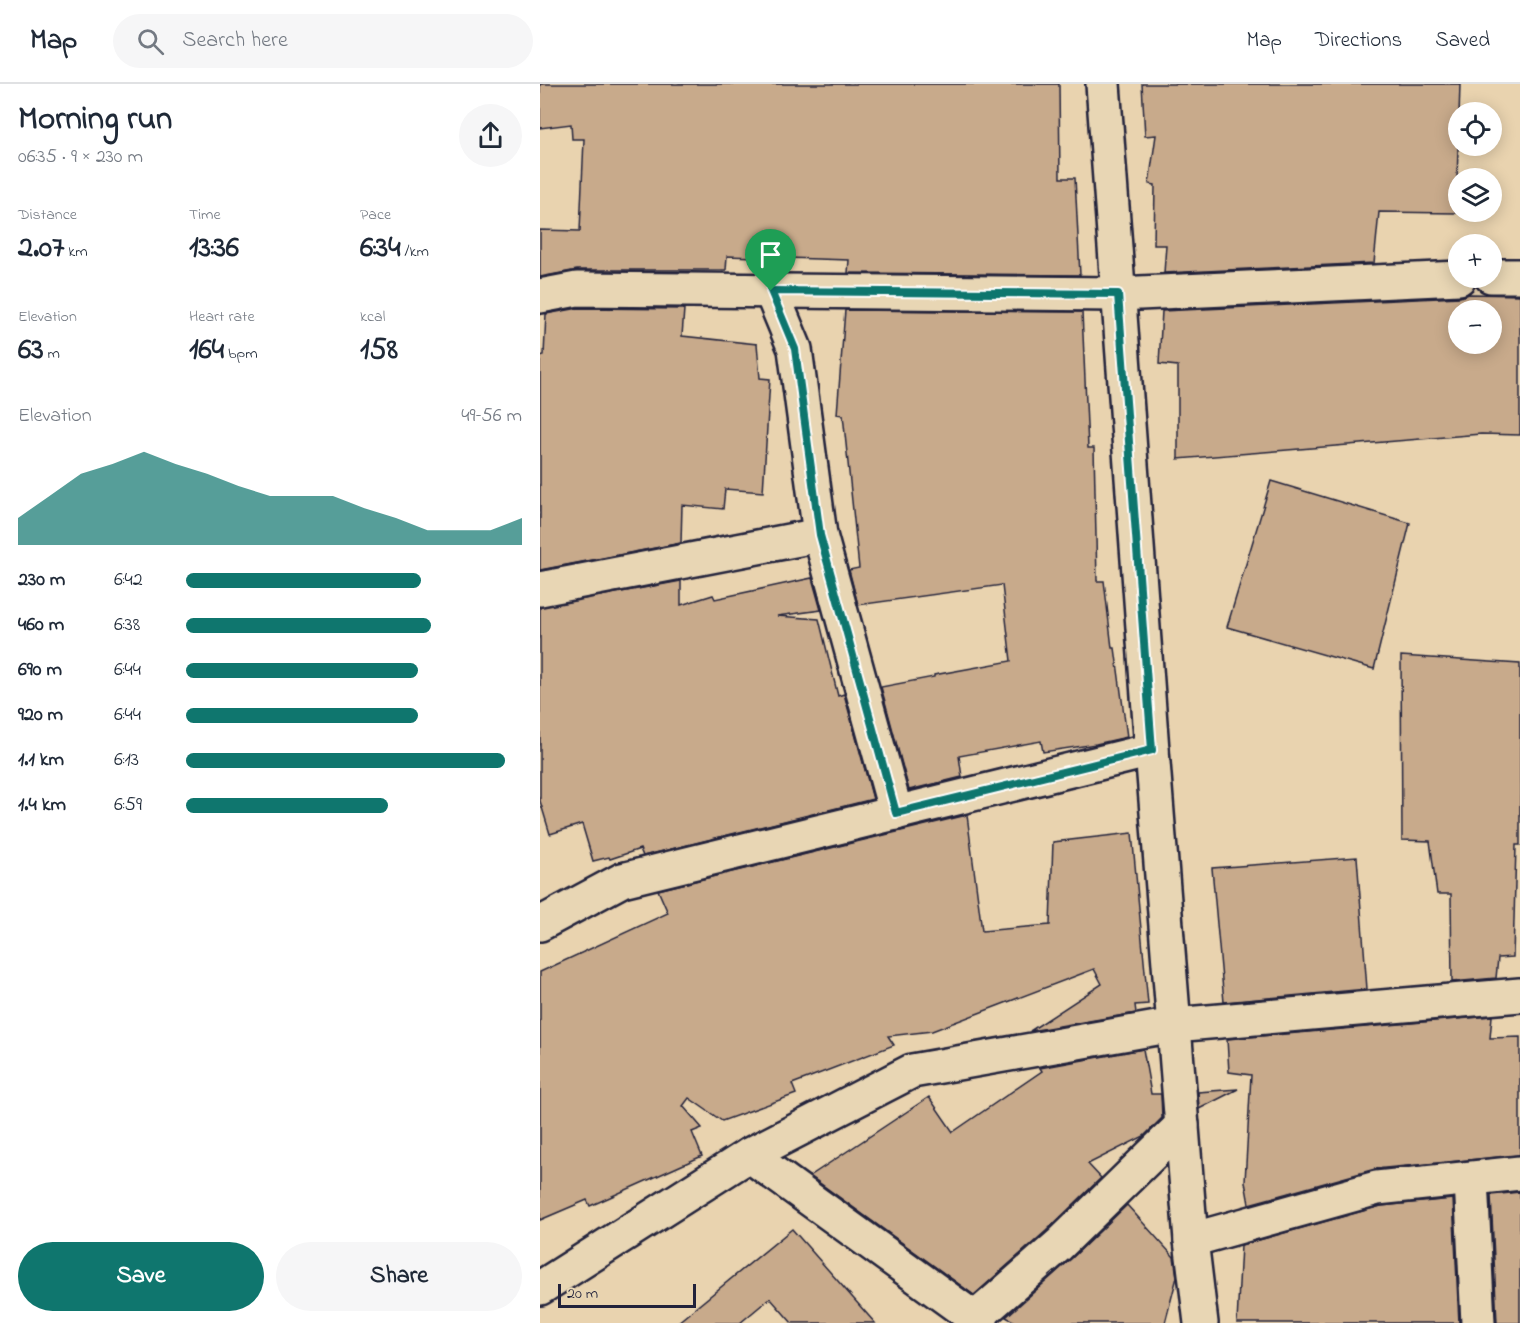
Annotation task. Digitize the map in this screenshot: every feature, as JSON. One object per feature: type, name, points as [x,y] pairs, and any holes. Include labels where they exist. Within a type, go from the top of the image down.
[{"type":"street","points":[[1103,84],[1152,750],[1191,1240],[1200,1323]]},
{"type":"street","points":[[1502,276],[1520,276]]},
{"type":"street","points":[[540,296],[577,289],[1118,294],[1448,279]]},
{"type":"street","points":[[771,291],[795,349],[820,535],[896,813]]},
{"type":"street","points":[[540,589],[820,535]]},
{"type":"street","points":[[540,924],[622,880],[1152,750]]},
{"type":"street","points":[[540,1288],[749,1155],[912,1071],[1174,1025],[1520,995]]},
{"type":"street","points":[[749,1155],[975,1322],[1059,1245],[1182,1125]]},
{"type":"street","points":[[1191,1240],[1377,1188],[1520,1173]]},
{"type":"street","points":[[1471,1179],[1478,1323]]},
{"type":"building","points":[[540,84],[1059,84],[1060,178],[1075,178],[1080,275],[848,273],[849,260],[727,256],[726,270],[577,270],[540,277],[540,230],[580,231],[584,139],[572,139],[571,124],[540,128]]},
{"type":"building","points":[[1142,84],[1460,84],[1459,102],[1448,102],[1448,156],[1458,156],[1457,168],[1448,168],[1448,213],[1379,212],[1374,263],[1164,273],[1166,245],[1154,245],[1155,185],[1149,184],[1156,135],[1145,136]]},
{"type":"building","points":[[1469,294],[1520,295],[1520,435],[1481,434],[1178,459],[1178,366],[1159,364],[1162,311],[1460,297]]},
{"type":"building","points":[[579,308],[684,309],[682,336],[757,344],[760,378],[770,379],[763,492],[725,489],[723,509],[682,505],[681,543],[540,570],[540,356],[544,355],[546,314]]},
{"type":"building","points":[[845,310],[1082,312],[1088,448],[1094,448],[1097,581],[1104,581],[1112,648],[1115,648],[1127,737],[1043,752],[1041,741],[959,756],[962,777],[909,790],[881,687],[1011,661],[1002,585],[858,605],[849,570],[859,568],[843,415],[837,414]]},
{"type":"building","points":[[1271,481],[1410,523],[1374,669],[1227,627]]},
{"type":"building","points":[[812,578],[821,610],[777,616],[819,619],[838,696],[844,694],[873,799],[643,856],[640,849],[610,859],[609,857],[593,861],[582,824],[550,834],[540,801],[540,607],[681,581],[681,605],[713,595],[715,599]]},
{"type":"building","points":[[1401,656],[1520,664],[1520,845],[1516,845],[1513,957],[1498,958],[1496,978],[1452,982],[1451,894],[1437,894],[1430,841],[1402,840]]},
{"type":"building","points":[[967,815],[982,931],[1050,925],[1053,842],[1132,833],[1148,1004],[1135,1005],[1136,1013],[1030,1031],[1102,984],[1094,969],[932,1031],[888,1036],[894,1045],[792,1084],[796,1094],[722,1121],[689,1098],[683,1106],[702,1128],[692,1132],[702,1156],[590,1206],[587,1200],[540,1220],[540,972],[668,913],[658,890]]},
{"type":"building","points":[[1357,857],[1367,989],[1224,1002],[1212,868]]},
{"type":"building","points":[[1492,1016],[1490,1038],[1520,1037],[1520,1155],[1375,1169],[1249,1204],[1245,1182],[1251,1075],[1229,1072],[1227,1039]]},
{"type":"building","points":[[1143,1049],[1151,1094],[1161,1094],[1162,1118],[1144,1136],[1088,1164],[1101,1178],[974,1295],[810,1176],[929,1097],[953,1132],[1042,1071],[1040,1068]]},
{"type":"building","points":[[1238,1089],[1199,1109],[1198,1092]]},
{"type":"building","points":[[1520,1192],[1520,1323],[1497,1323],[1491,1195]]},
{"type":"building","points":[[1453,1199],[1459,1323],[1237,1323],[1241,1245],[1381,1206]]},
{"type":"building","points":[[1127,1205],[1174,1257],[1177,1277],[1165,1323],[1017,1323],[1006,1317],[1072,1258]]},
{"type":"building","points":[[792,1229],[875,1323],[792,1323],[770,1298],[740,1323],[677,1323]]},
{"type":"route","points":[[771,291],[1118,294],[1152,750],[896,813],[820,535],[795,349],[771,291]]}]
